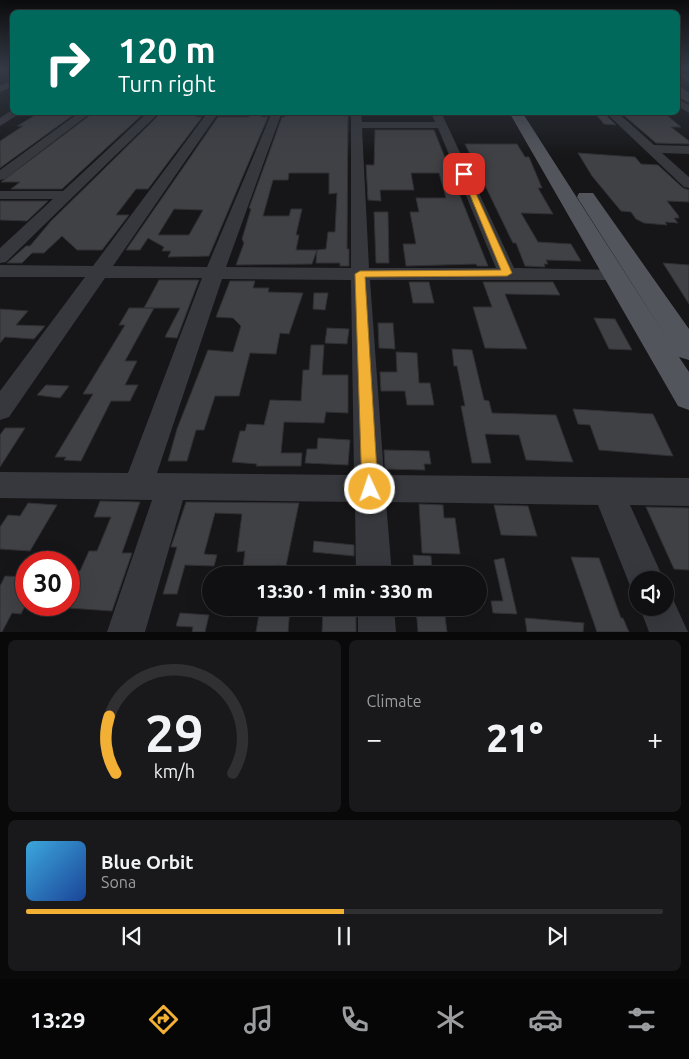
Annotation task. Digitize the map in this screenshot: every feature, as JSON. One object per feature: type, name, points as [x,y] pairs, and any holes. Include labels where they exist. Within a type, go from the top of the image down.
[{"type":"main road","points":[[517,115],[613,274],[686,389]]},
{"type":"main road","points":[[531,115],[689,350]]},
{"type":"street","points":[[0,122],[12,115]]},
{"type":"street","points":[[0,176],[83,115]]},
{"type":"street","points":[[0,258],[151,115]]},
{"type":"street","points":[[0,410],[212,115]]},
{"type":"street","points":[[138,486],[214,273],[276,115]]},
{"type":"street","points":[[613,115],[689,184]]},
{"type":"street","points":[[374,566],[360,274],[357,119],[439,119],[507,273]]},
{"type":"street","points":[[650,149],[689,150]]},
{"type":"street","points":[[0,195],[68,195]]},
{"type":"street","points":[[0,270],[360,274],[613,274]]},
{"type":"street","points":[[0,485],[689,492]]},
{"type":"street","points":[[126,632],[172,487]]},
{"type":"street","points":[[608,491],[642,571]]},
{"type":"street","points":[[376,616],[377,632]]},
{"type":"street","points":[[662,616],[669,632]]},
{"type":"building","points":[[681,98],[689,98],[689,103]]},
{"type":"building","points":[[36,115],[73,115],[0,168],[0,141],[23,126],[17,126]]},
{"type":"building","points":[[90,115],[142,115],[62,189],[11,189],[20,182],[1,182]]},
{"type":"building","points":[[159,115],[196,115],[196,117],[202,117],[148,189],[136,189],[116,215],[129,215],[102,250],[77,250],[62,236],[44,253],[32,253],[22,263],[7,263],[26,246],[30,246],[51,221]]},
{"type":"building","points":[[262,115],[261,117],[268,117],[209,256],[168,257],[171,251],[162,251],[164,247],[148,238],[140,250],[126,250],[218,117]],"holes":[[[174,209],[203,210],[189,235],[158,235]]]},
{"type":"building","points":[[286,115],[348,116],[347,249],[349,249],[349,266],[340,266],[340,263],[316,263],[317,250],[312,264],[236,265],[244,243],[242,239],[251,209],[249,208],[282,117]],"holes":[[[289,173],[329,173],[329,194],[337,193],[335,232],[328,232],[326,249],[296,250],[299,235],[296,235],[302,209],[291,209],[289,216],[263,216],[273,180],[288,180]]]},
{"type":"building","points":[[596,115],[606,115],[616,125],[604,124]]},
{"type":"building","points":[[623,115],[667,115],[681,127],[671,127],[689,141],[689,144],[656,143]]},
{"type":"building","points":[[375,130],[434,130],[488,266],[477,266],[476,264],[406,266],[403,244],[416,244],[410,212],[419,212],[416,198],[446,198],[439,173],[411,173],[414,190],[380,190],[381,201],[368,200],[366,165],[374,165]]},
{"type":"building","points":[[465,144],[517,144],[525,157],[529,157],[542,188],[538,188],[553,214],[521,213],[538,242],[571,244],[581,261],[546,260],[548,264],[544,264],[545,267],[525,266],[516,243],[513,243]]},
{"type":"building","points":[[578,153],[635,157],[641,164],[658,165],[683,188],[689,190],[689,202],[667,201],[678,215],[679,218],[674,218],[678,223],[665,222],[667,225],[644,223],[636,219],[631,212],[621,211],[592,176]]},
{"type":"building","points":[[0,201],[48,201],[27,221],[0,220]]},
{"type":"building","points":[[374,212],[388,212],[389,263],[376,263]]},
{"type":"building","points":[[663,263],[689,265],[689,304]]},
{"type":"building","points":[[159,280],[199,280],[177,338],[165,337],[180,308],[144,308]]},
{"type":"building","points":[[230,281],[255,281],[253,288],[269,288],[268,292],[303,293],[289,334],[280,333],[276,354],[250,353],[239,396],[215,396],[204,430],[196,430],[187,461],[168,461],[177,429],[208,350],[233,352],[241,326],[233,318],[216,317]]},
{"type":"building","points":[[409,282],[429,282],[434,303],[413,303]]},
{"type":"building","points":[[483,282],[553,282],[560,295],[505,294],[527,349],[485,348],[473,307],[492,307]]},
{"type":"building","points":[[314,293],[328,293],[325,310],[313,309]]},
{"type":"building","points":[[129,308],[154,308],[125,361],[137,361],[125,385],[138,385],[130,401],[111,401],[81,461],[64,460],[66,457],[55,457],[93,394],[83,394],[125,325],[119,325]]},
{"type":"building","points":[[0,309],[28,311],[16,325],[45,326],[34,339],[5,337],[0,343]]},
{"type":"building","points":[[594,318],[615,319],[632,350],[609,349]]},
{"type":"building","points":[[378,323],[393,323],[395,349],[379,348]]},
{"type":"building","points":[[327,328],[349,329],[347,344],[325,343]]},
{"type":"building","points":[[311,345],[324,345],[322,375],[348,375],[348,413],[326,412],[324,423],[284,422],[281,453],[302,453],[301,466],[256,466],[257,464],[232,462],[240,431],[245,431],[247,424],[264,425],[270,400],[301,401],[303,370],[309,370]]},
{"type":"building","points":[[452,349],[472,350],[484,400],[489,401],[492,413],[556,415],[573,462],[526,460],[519,435],[485,434],[491,463],[472,463],[461,406],[465,406],[457,366],[454,366]]},
{"type":"building","points":[[396,352],[417,353],[419,383],[430,383],[434,405],[407,405],[405,391],[381,391],[380,372],[397,372]]},
{"type":"building","points":[[46,385],[69,386],[60,398],[37,395]]},
{"type":"building","points":[[573,409],[653,414],[673,456],[599,450],[590,425],[578,424]]},
{"type":"building","points":[[5,428],[25,428],[0,467],[0,435]]},
{"type":"building","points":[[318,438],[350,440],[348,465],[305,463],[307,449],[317,449]]},
{"type":"building","points":[[384,450],[429,451],[431,464],[424,464],[425,470],[385,469]]},
{"type":"building","points":[[100,501],[140,502],[122,553],[132,553],[112,611],[80,609],[80,571],[89,551],[97,551],[111,517],[94,517]]},
{"type":"building","points":[[186,502],[299,503],[286,566],[243,566],[245,551],[237,552],[242,514],[215,513],[204,554],[217,555],[214,566],[185,565],[177,594],[163,594],[177,547],[171,547]]},
{"type":"building","points":[[28,503],[57,505],[30,551],[0,549],[0,527],[8,515],[20,516]]},
{"type":"building","points":[[419,504],[443,505],[444,518],[455,518],[460,554],[422,553]]},
{"type":"building","points":[[494,505],[528,506],[537,536],[501,535]]},
{"type":"building","points":[[646,507],[689,508],[689,570],[674,569]]},
{"type":"building","points":[[314,541],[354,545],[354,556],[313,552]]},
{"type":"building","points":[[413,555],[431,556],[432,566],[414,566]]},
{"type":"building","points":[[571,557],[599,558],[621,618],[623,618],[629,632],[597,632]]},
{"type":"building","points":[[504,558],[517,614],[493,613],[491,601],[503,601],[494,560]]},
{"type":"building","points":[[5,576],[15,576],[15,613],[12,613],[2,632],[0,632],[0,586]]},
{"type":"building","points":[[180,613],[209,616],[205,632],[192,632],[193,627],[176,626]]},
{"type":"building","points":[[259,616],[289,616],[288,632],[256,632]]},
{"type":"building","points":[[323,616],[356,616],[356,632],[322,632]]},
{"type":"building","points":[[417,616],[445,616],[447,632],[418,632]]},
{"type":"building","points":[[525,618],[584,623],[583,632],[527,632]]},
{"type":"route","points":[[370,489],[360,274],[507,273],[464,174]]}]
